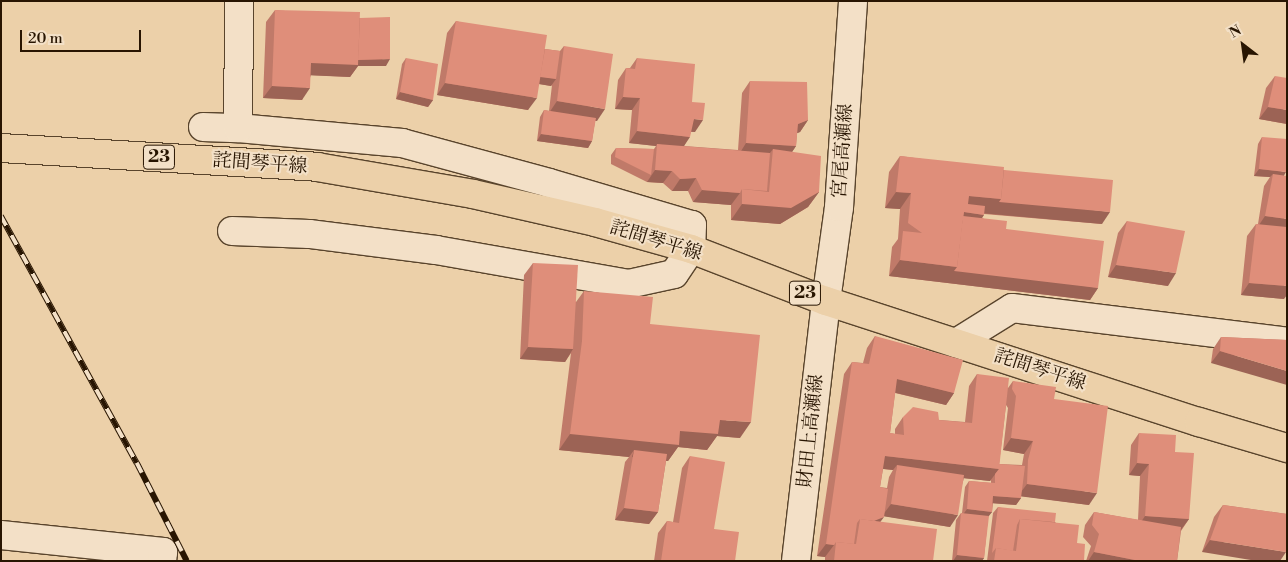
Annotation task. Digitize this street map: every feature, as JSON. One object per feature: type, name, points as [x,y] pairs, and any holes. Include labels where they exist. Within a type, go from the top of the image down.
[{"type":"main road","name":"詫間琴平線","points":[[1,148],[317,167],[473,194],[595,222],[691,249],[826,301],[1199,422],[1287,448]]},
{"type":"street","points":[[238,128],[239,1]]},
{"type":"street","name":"宮尾高瀬線","points":[[826,301],[839,207],[853,1]]},
{"type":"street","points":[[202,127],[238,128],[411,146],[692,226],[691,249],[674,274],[629,284],[436,250],[309,234],[232,231]]},
{"type":"street","name":"財田上高瀬線","points":[[796,561],[826,301]]},
{"type":"street","points":[[956,343],[1012,308],[1287,342]]},
{"type":"street","points":[[1,536],[163,552],[162,561]]},
{"type":"building","points":[[275,10],[360,12],[358,65],[311,63],[310,88],[272,86]]},
{"type":"building","points":[[390,17],[390,59],[358,60],[360,18]]},
{"type":"building","points":[[456,21],[547,35],[537,98],[445,83]]},
{"type":"building","points":[[564,46],[613,54],[605,109],[557,101]]},
{"type":"building","points":[[545,49],[560,51],[556,79],[540,77]]},
{"type":"building","points":[[406,58],[438,64],[433,100],[400,92]]},
{"type":"building","points":[[637,58],[695,64],[692,102],[705,103],[703,120],[694,119],[690,137],[637,131],[640,98],[623,97],[626,68],[635,69]]},
{"type":"building","points":[[1275,76],[1287,78],[1287,110],[1268,107]]},
{"type":"building","points":[[750,81],[807,82],[808,120],[798,124],[796,146],[746,143]]},
{"type":"building","points":[[544,110],[596,118],[592,141],[541,134]]},
{"type":"building","points":[[1262,137],[1287,139],[1286,172],[1259,169]]},
{"type":"building","points":[[657,144],[770,153],[767,191],[742,189],[740,193],[702,190],[696,178],[680,179],[672,171],[655,170]]},
{"type":"building","points":[[616,148],[654,149],[651,175],[615,157]]},
{"type":"building","points":[[773,149],[821,156],[819,192],[791,208],[742,204],[742,189],[769,192]]},
{"type":"building","points":[[900,156],[1004,167],[1001,199],[969,196],[968,204],[985,206],[984,215],[964,212],[957,267],[900,260],[903,231],[922,233],[908,223],[911,193],[896,192]]},
{"type":"building","points":[[1004,170],[1113,180],[1110,212],[999,202],[1001,199]]},
{"type":"building","points":[[1273,174],[1287,176],[1287,219],[1265,216]]},
{"type":"building","points":[[963,216],[1007,221],[1006,229],[1104,241],[1098,288],[954,271],[957,267]]},
{"type":"building","points":[[1127,221],[1185,231],[1176,273],[1116,265]]},
{"type":"building","points":[[1256,224],[1287,227],[1287,286],[1249,283]]},
{"type":"building","points":[[533,263],[578,265],[573,349],[528,347]]},
{"type":"building","points":[[584,291],[653,297],[650,324],[760,335],[751,422],[720,420],[718,434],[680,431],[679,445],[570,434],[582,341]]},
{"type":"building","points":[[875,336],[963,360],[954,393],[897,379],[890,433],[904,435],[903,417],[913,407],[938,412],[939,420],[972,423],[977,374],[1009,378],[999,469],[885,456],[880,487],[888,489],[884,517],[874,521],[860,519],[857,523],[854,544],[836,542],[834,545],[826,544],[852,362],[869,364]]},
{"type":"building","points":[[1221,337],[1287,340],[1287,371],[1220,351]]},
{"type":"building","points":[[1013,381],[1056,387],[1054,399],[1108,406],[1097,493],[1027,484],[1028,460],[1033,441],[1011,438],[1016,396],[1012,389]]},
{"type":"building","points":[[1139,433],[1176,435],[1175,452],[1194,453],[1189,519],[1145,516],[1149,464],[1137,463]]},
{"type":"building","points":[[634,450],[667,454],[658,512],[624,508]]},
{"type":"building","points":[[690,456],[725,462],[714,529],[739,532],[735,561],[661,561],[667,521],[679,523]]},
{"type":"building","points":[[999,464],[1025,466],[1021,498],[993,496],[992,512],[967,509],[969,481],[995,483],[995,474],[999,469]]},
{"type":"building","points":[[897,465],[964,475],[958,515],[891,504]]},
{"type":"building","points":[[1223,505],[1287,514],[1286,552],[1210,540]]},
{"type":"building","points":[[998,507],[1056,513],[1055,522],[1020,519],[1017,525],[1013,551],[996,548],[992,553]]},
{"type":"building","points":[[1094,512],[1181,527],[1177,561],[1140,561],[1094,552],[1099,534],[1092,525]]},
{"type":"building","points":[[961,513],[989,516],[984,558],[957,555]]},
{"type":"building","points":[[860,519],[937,529],[933,561],[834,561],[836,542],[856,544]]},
{"type":"building","points":[[1020,519],[1079,525],[1077,543],[1085,544],[1084,561],[994,561],[996,548],[1016,551]]},
{"type":"railway","points":[[1,216],[137,463],[187,561]]}]
